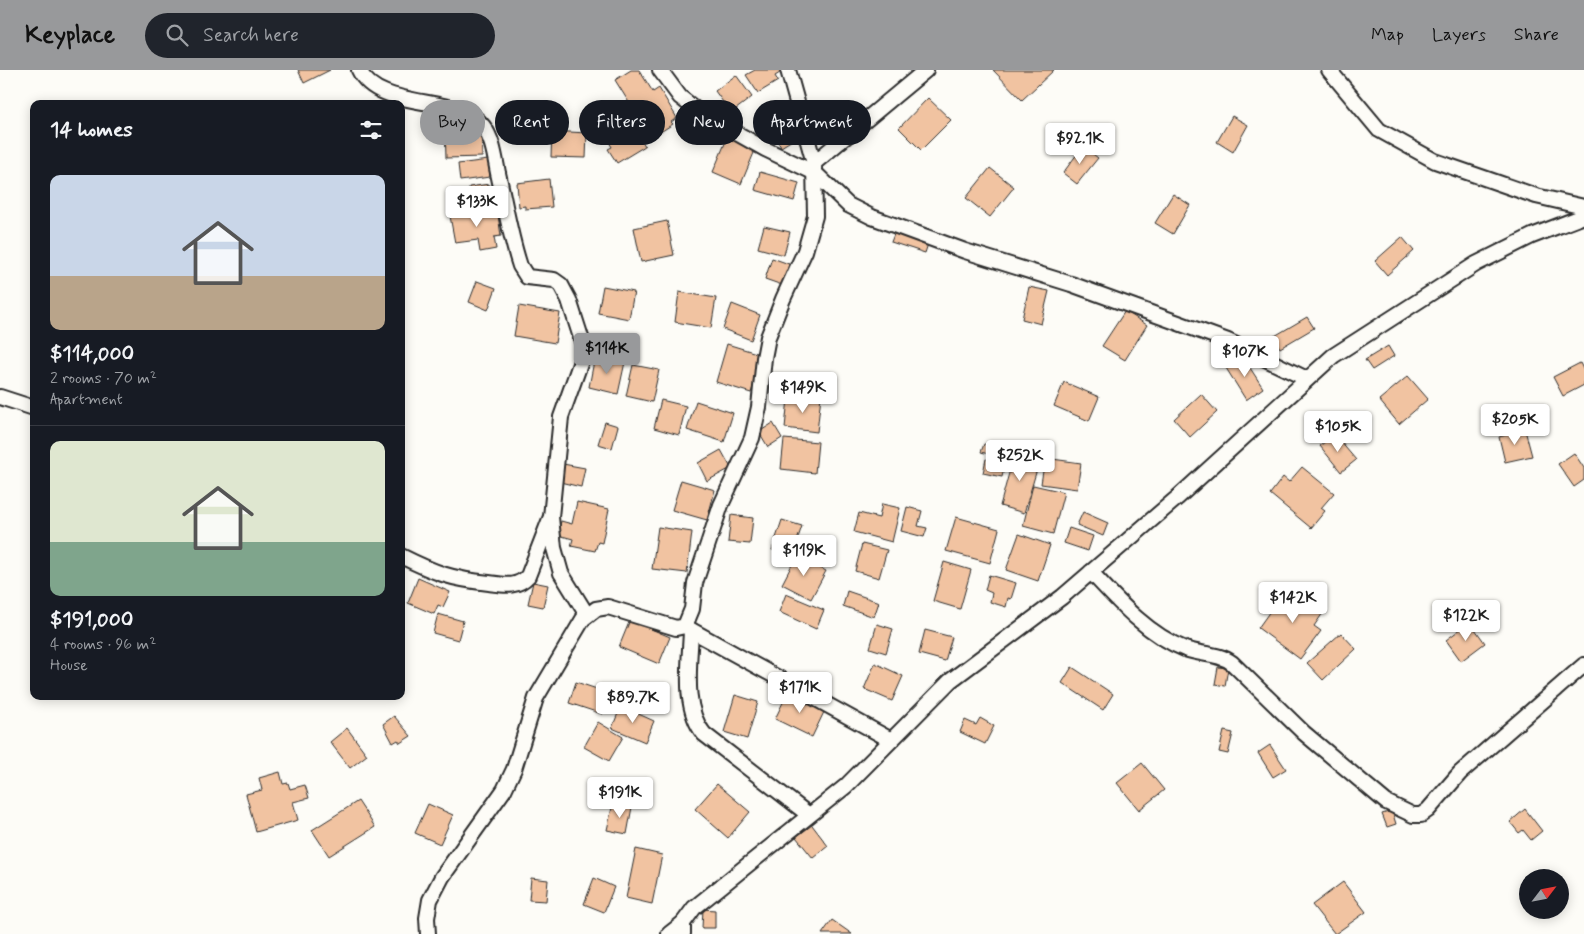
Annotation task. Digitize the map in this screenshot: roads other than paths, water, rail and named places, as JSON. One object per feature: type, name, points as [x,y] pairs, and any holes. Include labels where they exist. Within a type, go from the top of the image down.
[{"type":"street","points":[[359,70],[363,79],[381,92],[448,108],[468,115],[483,126],[492,146],[520,266],[527,277],[554,280],[561,284],[569,300],[585,350],[561,417],[552,517],[554,548],[561,573],[587,615]]},
{"type":"street","points":[[660,70],[680,97],[700,112],[766,149],[815,168],[848,205],[872,217],[965,251],[1071,284],[1228,341],[1307,379]]},
{"type":"street","points":[[788,70],[815,168],[815,216],[805,251],[768,337],[759,407],[752,438],[721,504],[695,583],[688,628],[690,685],[695,724],[704,734],[809,815]]},
{"type":"street","points":[[815,168],[926,70]]},
{"type":"street","points":[[1328,70],[1379,130],[1435,162],[1536,196],[1584,207]]},
{"type":"street","points":[[669,934],[683,928],[694,908],[846,786],[936,698],[950,681],[1046,609],[1091,572],[1177,498],[1333,356],[1456,276],[1532,236],[1584,216]]},
{"type":"street","points":[[0,397],[30,407]]},
{"type":"street","points":[[405,558],[455,580],[512,585],[522,583],[528,576],[552,517]]},
{"type":"street","points":[[1091,572],[1138,618],[1164,638],[1184,649],[1225,658],[1232,662],[1310,738],[1386,802],[1413,815],[1422,814],[1428,810],[1460,773],[1584,665]]},
{"type":"street","points":[[428,934],[427,918],[430,900],[442,877],[504,790],[514,769],[536,698],[560,655],[587,615],[596,609],[608,607],[676,628],[688,628],[891,740]]}]
